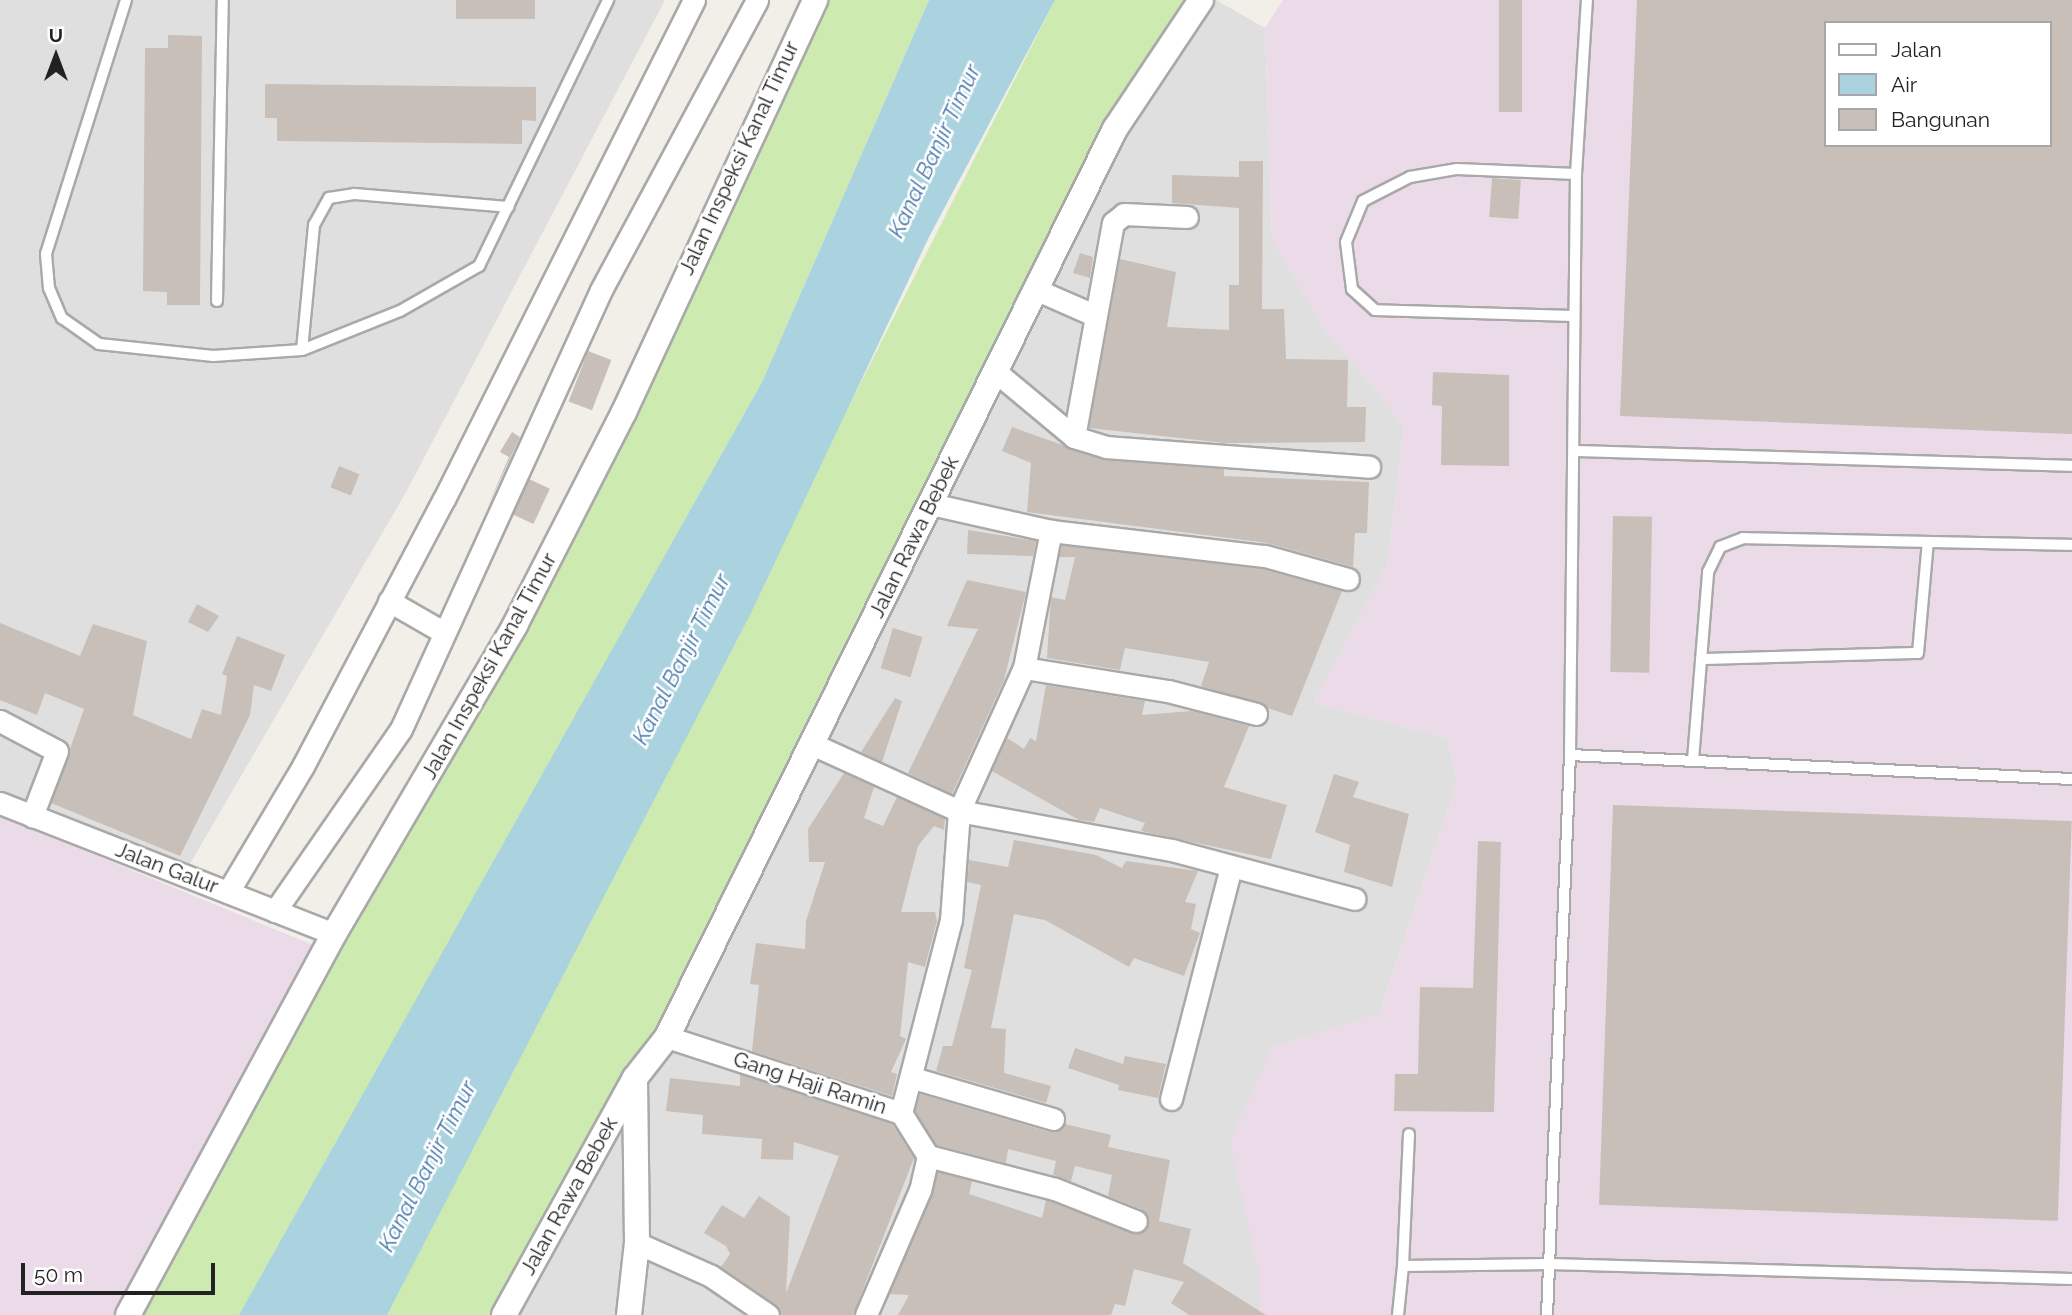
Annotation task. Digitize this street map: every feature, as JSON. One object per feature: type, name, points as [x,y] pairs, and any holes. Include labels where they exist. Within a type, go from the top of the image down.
[{"type":"street","points":[[228,892],[303,766],[694,0]]},
{"type":"street","points":[[275,911],[401,729],[485,538],[601,290],[758,0]]},
{"type":"street","name":"Jalan Inspeksi Kanal Timur","points":[[128,1315],[334,934],[522,613],[624,412],[814,0]]},
{"type":"street","name":"Jalan Rawa Bebek","points":[[504,1315],[635,1078],[667,1037],[1115,130],[1201,0]]},
{"type":"street","points":[[1074,437],[1092,314],[1117,217],[1187,217]]},
{"type":"street","points":[[1037,290],[1092,314]]},
{"type":"street","points":[[996,372],[1074,437],[1106,447],[1369,467]]},
{"type":"street","points":[[931,504],[1051,531],[1265,556],[1348,579]]},
{"type":"street","points":[[901,1113],[913,1077],[951,920],[959,811],[1024,668],[1051,531]]},
{"type":"street","points":[[389,601],[443,632]]},
{"type":"street","points":[[1024,668],[1177,693],[1256,714]]},
{"type":"street","points":[[0,721],[57,751],[32,816]]},
{"type":"street","points":[[812,744],[959,811],[1231,867],[1355,899]]},
{"type":"street","name":"Jalan Galur","points":[[0,803],[334,934]]},
{"type":"street","points":[[1171,1099],[1231,867]]},
{"type":"street","name":"Gang Haji Ramin","points":[[667,1037],[901,1113],[928,1156]]},
{"type":"street","points":[[913,1077],[1053,1119]]},
{"type":"street","name":"Jalan Rawa Bebek","points":[[629,1315],[637,1243],[635,1078]]},
{"type":"street","points":[[866,1315],[920,1189],[928,1156],[1055,1189],[1136,1221]]},
{"type":"street","points":[[637,1243],[711,1276],[768,1315]]},
{"type":"lane","points":[[126,0],[46,254],[49,288],[62,318],[99,344],[213,356],[302,350],[400,311],[479,266],[608,0]]},
{"type":"lane","points":[[217,300],[223,0]]},
{"type":"lane","points":[[1548,1315],[1570,755],[1576,174],[1587,0]]},
{"type":"lane","points":[[1573,316],[1375,310],[1352,289],[1346,242],[1363,201],[1410,177],[1457,169],[1576,174]]},
{"type":"lane","points":[[302,350],[314,225],[329,198],[354,194],[508,207]]},
{"type":"lane","points":[[1574,451],[2072,466]]},
{"type":"lane","points":[[1693,760],[1708,572],[1720,547],[1743,538],[2072,545]]},
{"type":"lane","points":[[1701,659],[1917,653],[1924,640],[1928,542]]},
{"type":"lane","points":[[1570,755],[2072,779]]},
{"type":"lane","points":[[1398,1315],[1404,1266],[1409,1133]]},
{"type":"lane","points":[[1404,1266],[1550,1264],[2072,1279]]},
{"type":"shaded area","points":[[0,0],[665,0],[405,494],[180,881],[0,812]]},
{"type":"shaded area","points":[[1201,0],[1216,0],[1265,28],[1272,239],[1323,326],[1404,425],[1388,563],[1314,703],[1448,738],[1457,784],[1379,1014],[1272,1048],[1259,1315],[504,1315],[1037,290]]},
{"type":"shaded area","points":[[1283,0],[2072,0],[2072,1315],[1259,1315],[1259,1273],[1230,1142],[1272,1048],[1379,1014],[1457,784],[1448,738],[1314,703],[1388,563],[1404,425],[1323,326],[1272,239],[1265,28]]},
{"type":"shaded area","points":[[0,816],[318,947],[121,1315],[0,1315]]},
{"type":"green space","points":[[815,0],[929,0],[762,382],[241,1315],[128,1315],[515,625]]},
{"type":"green space","points":[[1055,0],[1201,0],[1115,129],[667,1037],[504,1315],[387,1315]]},
{"type":"water","name":"Kanal Banjir Timur","points":[[929,0],[1055,0],[929,237],[751,613],[387,1315],[239,1315],[762,382]]},
{"type":"building","points":[[456,0],[535,0],[535,19],[456,19]]},
{"type":"building","points":[[1499,0],[1522,0],[1522,112],[1499,112]]},
{"type":"building","points":[[1637,0],[2072,0],[2072,434],[1620,416]]},
{"type":"building","points":[[168,35],[202,36],[200,305],[167,305],[167,292],[143,291],[145,48],[168,48]]},
{"type":"building","points":[[265,84],[536,87],[536,121],[522,120],[522,144],[277,141],[277,118],[265,118]]},
{"type":"building","points":[[1239,161],[1263,161],[1262,309],[1284,309],[1286,359],[1348,360],[1347,407],[1366,407],[1365,442],[1225,443],[1089,428],[1120,259],[1176,272],[1167,327],[1229,330],[1229,285],[1239,285],[1239,208],[1172,203],[1172,175],[1239,177]]},
{"type":"building","points":[[1492,178],[1521,180],[1518,219],[1489,217]]},
{"type":"building","points":[[1080,253],[1093,257],[1090,278],[1073,273]]},
{"type":"building","points":[[588,351],[611,360],[592,410],[569,401]]},
{"type":"building","points":[[1433,372],[1509,375],[1509,466],[1441,465],[1442,406],[1432,405]]},
{"type":"building","points":[[1012,427],[1105,460],[1224,469],[1224,476],[1369,482],[1367,533],[1355,533],[1353,567],[1267,543],[1027,512],[1031,463],[1002,451]]},
{"type":"building","points":[[512,432],[520,437],[487,508],[509,457],[500,452]]},
{"type":"building","points":[[339,466],[359,474],[351,496],[330,487]]},
{"type":"building","points":[[529,479],[550,489],[533,524],[513,514]]},
{"type":"building","points":[[1613,516],[1652,517],[1649,673],[1610,672]]},
{"type":"building","points":[[968,530],[1036,541],[1033,556],[967,554]]},
{"type":"building","points":[[1062,545],[1262,569],[1342,591],[1292,716],[1201,686],[1209,662],[1125,648],[1120,670],[1047,658],[1051,597],[1065,600],[1075,557],[1059,557]]},
{"type":"building","points":[[967,580],[1026,592],[1004,680],[952,794],[908,773],[978,629],[947,626]]},
{"type":"building","points":[[197,604],[219,616],[208,632],[188,622]]},
{"type":"building","points":[[0,623],[80,656],[93,624],[147,641],[133,715],[191,739],[202,709],[221,715],[227,676],[222,674],[237,636],[285,655],[271,691],[254,685],[250,715],[180,856],[51,803],[84,709],[45,693],[37,715],[0,700]]},
{"type":"building","points":[[893,628],[923,637],[910,677],[881,668]]},
{"type":"building","points":[[1046,685],[1145,701],[1142,715],[1192,711],[1249,726],[1224,787],[1287,805],[1271,859],[1141,831],[1145,823],[1100,808],[1094,822],[1079,820],[992,771],[1007,738],[1024,749],[1030,738],[1036,741]]},
{"type":"building","points":[[895,698],[902,701],[882,762],[861,752]]},
{"type":"building","points":[[844,773],[874,787],[864,818],[883,826],[897,797],[945,819],[944,830],[934,826],[918,846],[901,912],[935,912],[937,921],[925,967],[908,962],[900,1036],[906,1039],[891,1072],[897,1074],[892,1096],[752,1051],[759,985],[750,984],[756,943],[805,949],[806,921],[825,862],[809,862],[808,829]]},
{"type":"building","points":[[1334,774],[1359,782],[1353,797],[1409,814],[1392,887],[1344,872],[1350,845],[1315,832]]},
{"type":"building","points":[[1613,805],[2072,821],[2058,1221],[1599,1205]]},
{"type":"building","points":[[1014,840],[1096,855],[1122,868],[1126,861],[1198,871],[1185,902],[1196,904],[1191,929],[1200,933],[1184,976],[1134,958],[1129,967],[1045,920],[1014,914],[991,1028],[1006,1029],[1004,1073],[1051,1086],[1046,1103],[936,1071],[943,1046],[952,1046],[972,970],[964,968],[981,885],[967,882],[969,860],[1008,867]]},
{"type":"building","points":[[1478,841],[1501,842],[1494,1112],[1394,1111],[1395,1074],[1418,1074],[1420,987],[1473,988]]},
{"type":"building","points":[[1075,1048],[1123,1064],[1125,1056],[1166,1064],[1158,1098],[1118,1090],[1119,1085],[1068,1068]]},
{"type":"building","points":[[740,1074],[892,1124],[914,1158],[853,1315],[781,1315],[775,1304],[721,1267],[730,1254],[726,1246],[704,1233],[722,1205],[744,1218],[759,1196],[790,1217],[786,1293],[839,1156],[794,1142],[793,1160],[761,1159],[762,1139],[702,1134],[703,1115],[666,1111],[670,1078],[740,1086]]},
{"type":"building","points":[[920,1094],[1049,1132],[1065,1124],[1111,1135],[1108,1147],[1170,1160],[1159,1221],[1191,1229],[1183,1263],[1266,1315],[1189,1315],[1171,1303],[1184,1282],[1134,1269],[1125,1306],[1115,1304],[1111,1315],[898,1315],[909,1295],[889,1294],[938,1172],[972,1181],[969,1194],[1042,1218],[1046,1200],[1132,1233],[1145,1231],[1149,1220],[1141,1209],[1108,1196],[1112,1175],[1075,1166],[1071,1181],[1053,1175],[1056,1161],[1008,1149],[1006,1163],[936,1145],[915,1111]]}]
